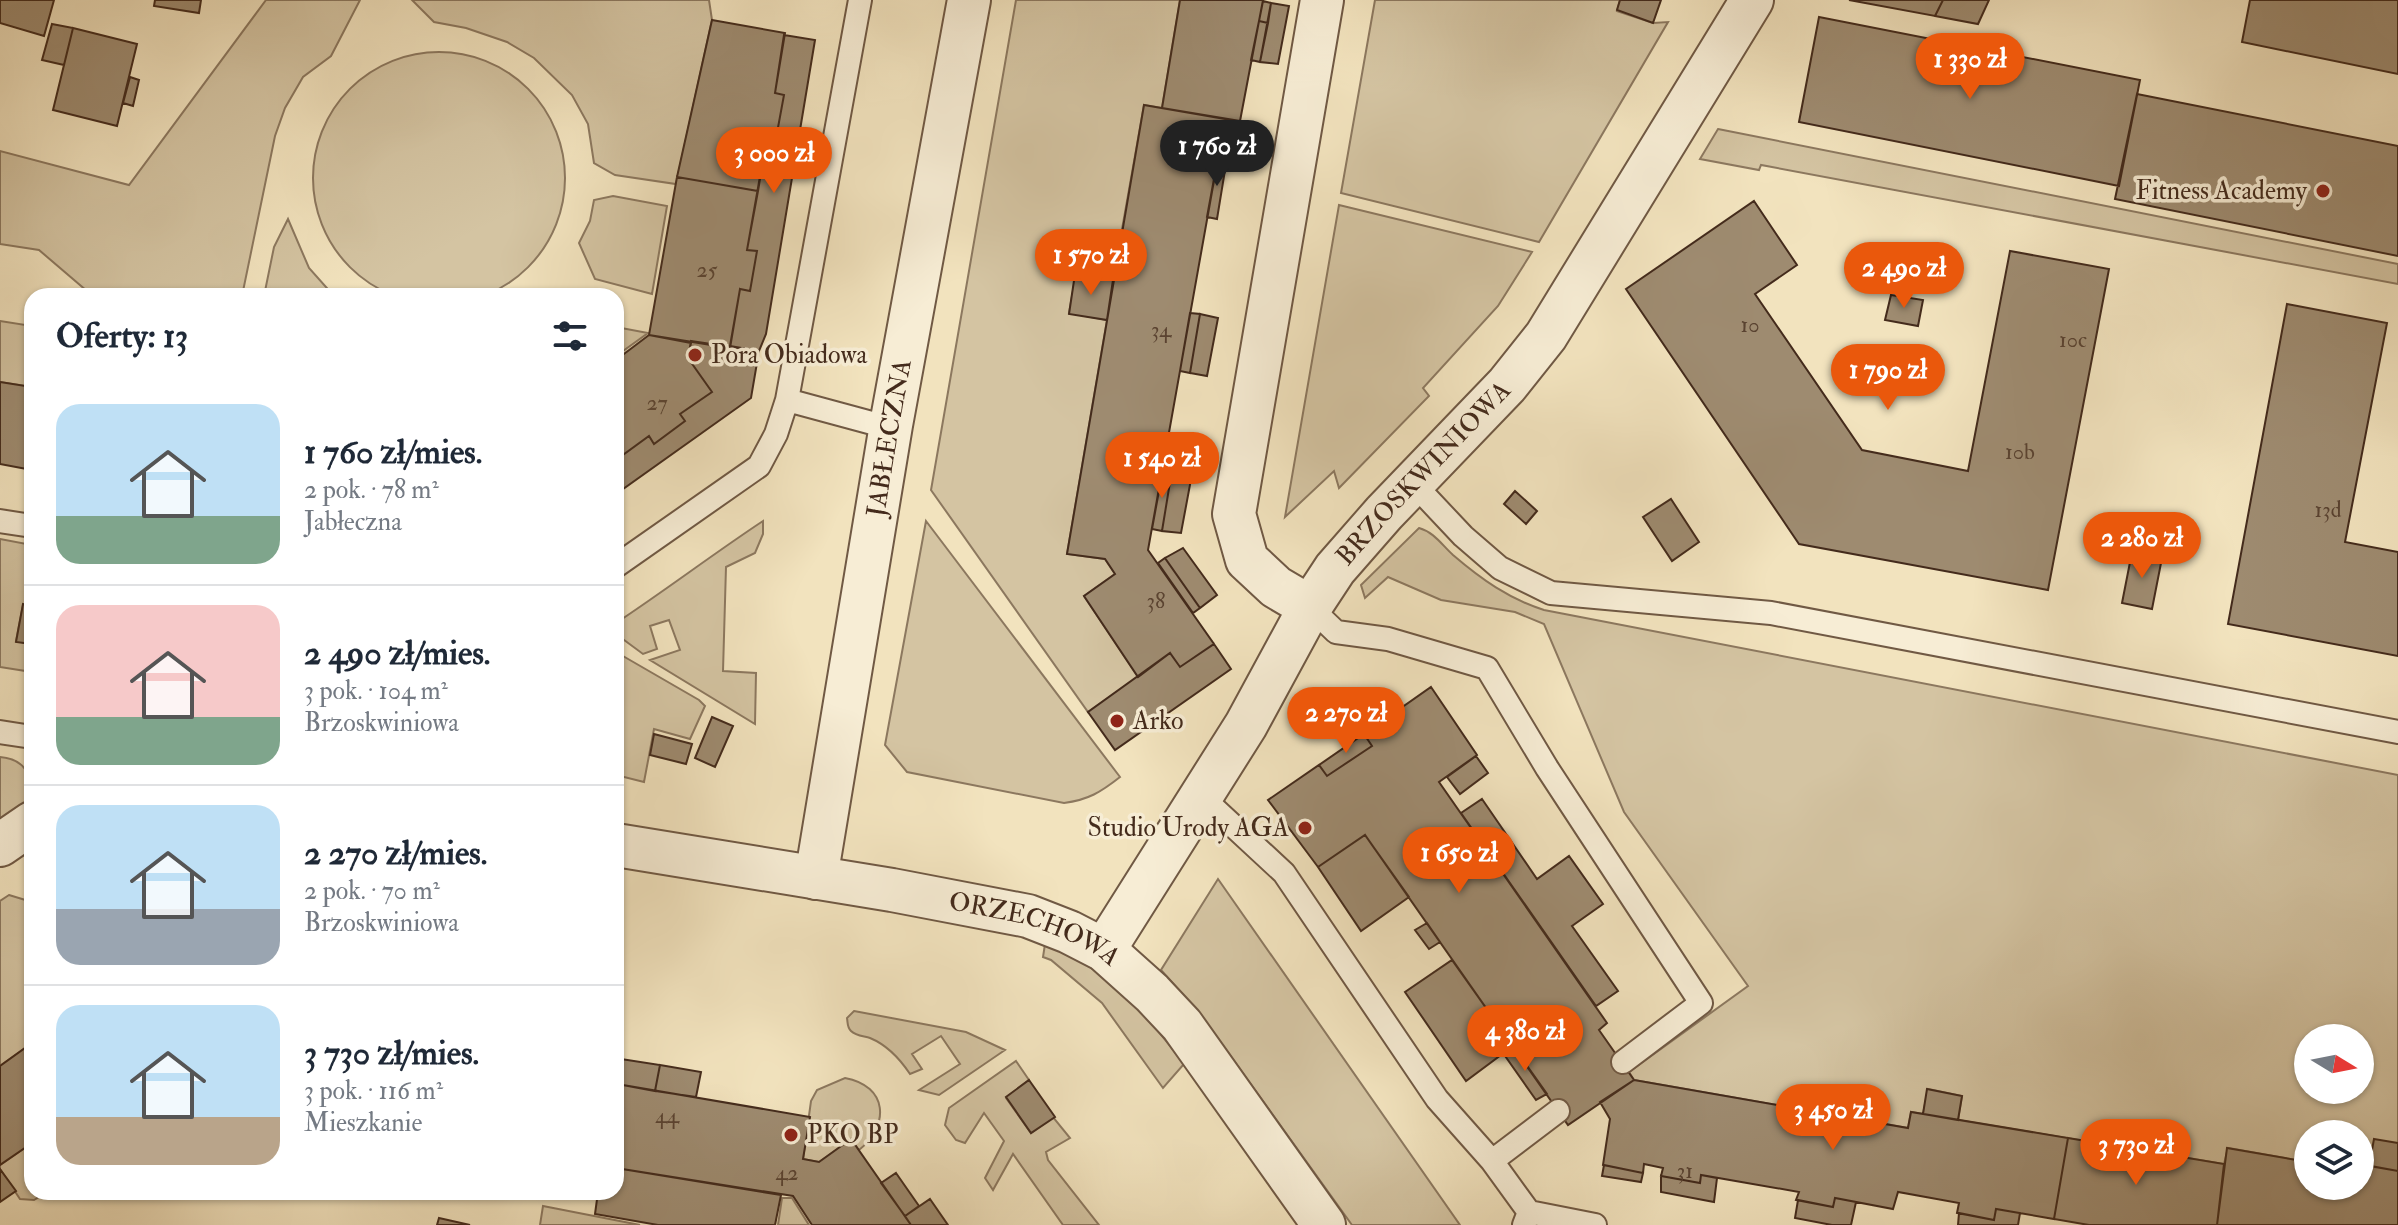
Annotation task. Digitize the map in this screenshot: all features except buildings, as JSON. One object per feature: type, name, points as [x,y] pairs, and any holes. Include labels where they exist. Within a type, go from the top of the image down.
[{"type":"street","name":"JABŁECZNA","points":[[816,878],[891,425],[969,0]]},
{"type":"street","points":[[1310,607],[1276,587],[1247,560],[1234,514],[1322,0]]},
{"type":"street","name":"BRZOSKWINIOWA","points":[[1104,950],[1246,725],[1310,607],[1335,569],[1507,385],[1546,336],[1752,0]]},
{"type":"street","points":[[0,845],[24,828]]},
{"type":"street","name":"ORZECHOWA","points":[[624,846],[1028,916],[1104,950],[1182,1025],[1324,1225]]},
{"type":"lane","points":[[624,560],[759,466],[776,434],[787,400],[860,0]]},
{"type":"lane","points":[[787,400],[872,423],[891,425]]},
{"type":"lane","points":[[1414,484],[1463,536],[1500,568],[1551,593],[1771,613],[2398,732]]},
{"type":"lane","points":[[0,521],[24,525]]},
{"type":"lane","points":[[1310,607],[1336,632],[1388,639],[1487,668],[1547,768],[1701,1003],[1623,1062]]},
{"type":"lane","points":[[0,732],[24,736]]},
{"type":"lane","points":[[1202,797],[1284,873],[1437,1099],[1492,1161],[1526,1219],[1595,1225]]},
{"type":"lane","points":[[1492,1161],[1558,1111]]},
{"type":"shaded area","points":[[266,0],[360,0],[331,56],[303,77],[285,108],[275,136],[244,288],[83,288],[39,250],[0,244],[0,151],[129,185]]},
{"type":"shaded area","points":[[412,0],[709,0],[712,20],[676,184],[615,175],[594,163],[588,124],[572,95],[534,58],[507,42],[466,28],[434,22]]},
{"type":"shaded area","points":[[1016,0],[1180,0],[1162,108],[1144,105],[1113,280],[1076,274],[1069,313],[1107,320],[1067,554],[1105,559],[1115,574],[1084,596],[1138,677],[1088,712],[931,490]]},
{"type":"shaded area","points":[[1375,0],[1620,0],[1617,11],[1653,23],[1668,22],[1539,242],[1341,193]]},
{"type":"shaded area","points":[[414,54],[464,54],[509,73],[544,108],[560,141],[564,166],[563,203],[550,237],[528,267],[500,288],[378,288],[350,267],[334,248],[315,203],[315,153],[334,108],[369,73]]},
{"type":"shaded area","points":[[1718,129],[2398,264],[2398,284],[1761,165],[1759,170],[1700,159]]},
{"type":"shaded area","points":[[613,196],[667,206],[652,294],[595,279],[579,243],[590,221],[594,200]]},
{"type":"shaded area","points":[[1339,205],[1532,252],[1498,306],[1423,388],[1429,396],[1339,488],[1334,471],[1285,517]]},
{"type":"shaded area","points":[[288,219],[309,268],[327,288],[266,288],[274,247]]},
{"type":"shaded area","points":[[0,321],[24,325],[24,386],[0,382]]},
{"type":"shaded area","points":[[624,328],[648,333],[624,350]]},
{"type":"shaded area","points":[[763,521],[763,534],[755,553],[726,567],[723,671],[756,673],[755,724],[650,660],[680,650],[669,620],[650,626],[657,649],[643,654],[624,640],[624,617]]},
{"type":"shaded area","points":[[926,521],[1120,777],[1107,787],[1064,803],[907,772],[885,745]]},
{"type":"shaded area","points":[[1419,528],[1496,587],[1544,610],[2398,775],[2398,1143],[2374,1162],[2374,1120],[2294,1120],[2294,1160],[2228,1148],[2224,1164],[1958,1120],[1962,1096],[1928,1089],[1923,1114],[1911,1112],[1908,1128],[1634,1080],[1629,1072],[1748,986],[1624,812],[1544,624],[1515,612],[1441,600],[1388,577],[1365,598],[1361,585]]},
{"type":"shaded area","points":[[0,539],[24,544],[24,605],[16,641],[24,642],[24,671],[0,667]]},
{"type":"shaded area","points":[[624,657],[705,706],[690,739],[654,729],[644,782],[624,777]]},
{"type":"shaded area","points":[[0,757],[16,761],[24,769],[24,803],[0,821]]},
{"type":"shaded area","points":[[1218,879],[1460,1225],[1352,1225],[1201,1015],[1161,970]]},
{"type":"shaded area","points":[[9,895],[24,900],[24,1049],[0,1066],[0,901]]},
{"type":"shaded area","points":[[1045,944],[1085,962],[1104,975],[1152,1024],[1184,1064],[1163,1088],[1102,1003],[1051,960],[1043,957]]},
{"type":"shaded area","points":[[854,1011],[966,1032],[1005,1050],[939,1095],[919,1090],[960,1064],[941,1036],[912,1054],[922,1069],[910,1074],[882,1044],[851,1031],[847,1018]]},
{"type":"shaded area","points":[[1016,1061],[1029,1080],[1006,1098],[1031,1133],[1053,1117],[1070,1138],[1046,1152],[1048,1160],[1099,1225],[1063,1225],[1013,1154],[993,1190],[985,1178],[1004,1141],[984,1113],[965,1143],[956,1140],[945,1125],[949,1108]]},
{"type":"shaded area","points":[[845,1078],[870,1089],[876,1098],[880,1118],[876,1129],[859,1150],[851,1140],[819,1162],[803,1159],[811,1101],[817,1090]]},
{"type":"shaded area","points":[[24,1148],[24,1199],[20,1199],[0,1165]]},
{"type":"shaded area","points":[[782,1198],[792,1198],[809,1225],[778,1225]]},
{"type":"shaded area","points":[[543,1206],[640,1225],[540,1225]]},
{"type":"place","name":"Fitness Academy","points":[[2323,191]]},
{"type":"place","name":"Pora Obiadowa","points":[[695,355]]},
{"type":"place","name":"Arko","points":[[1117,721]]},
{"type":"place","name":"Studio Urody AGA","points":[[1305,828]]},
{"type":"place","name":"PKO BP","points":[[791,1135]]}]
